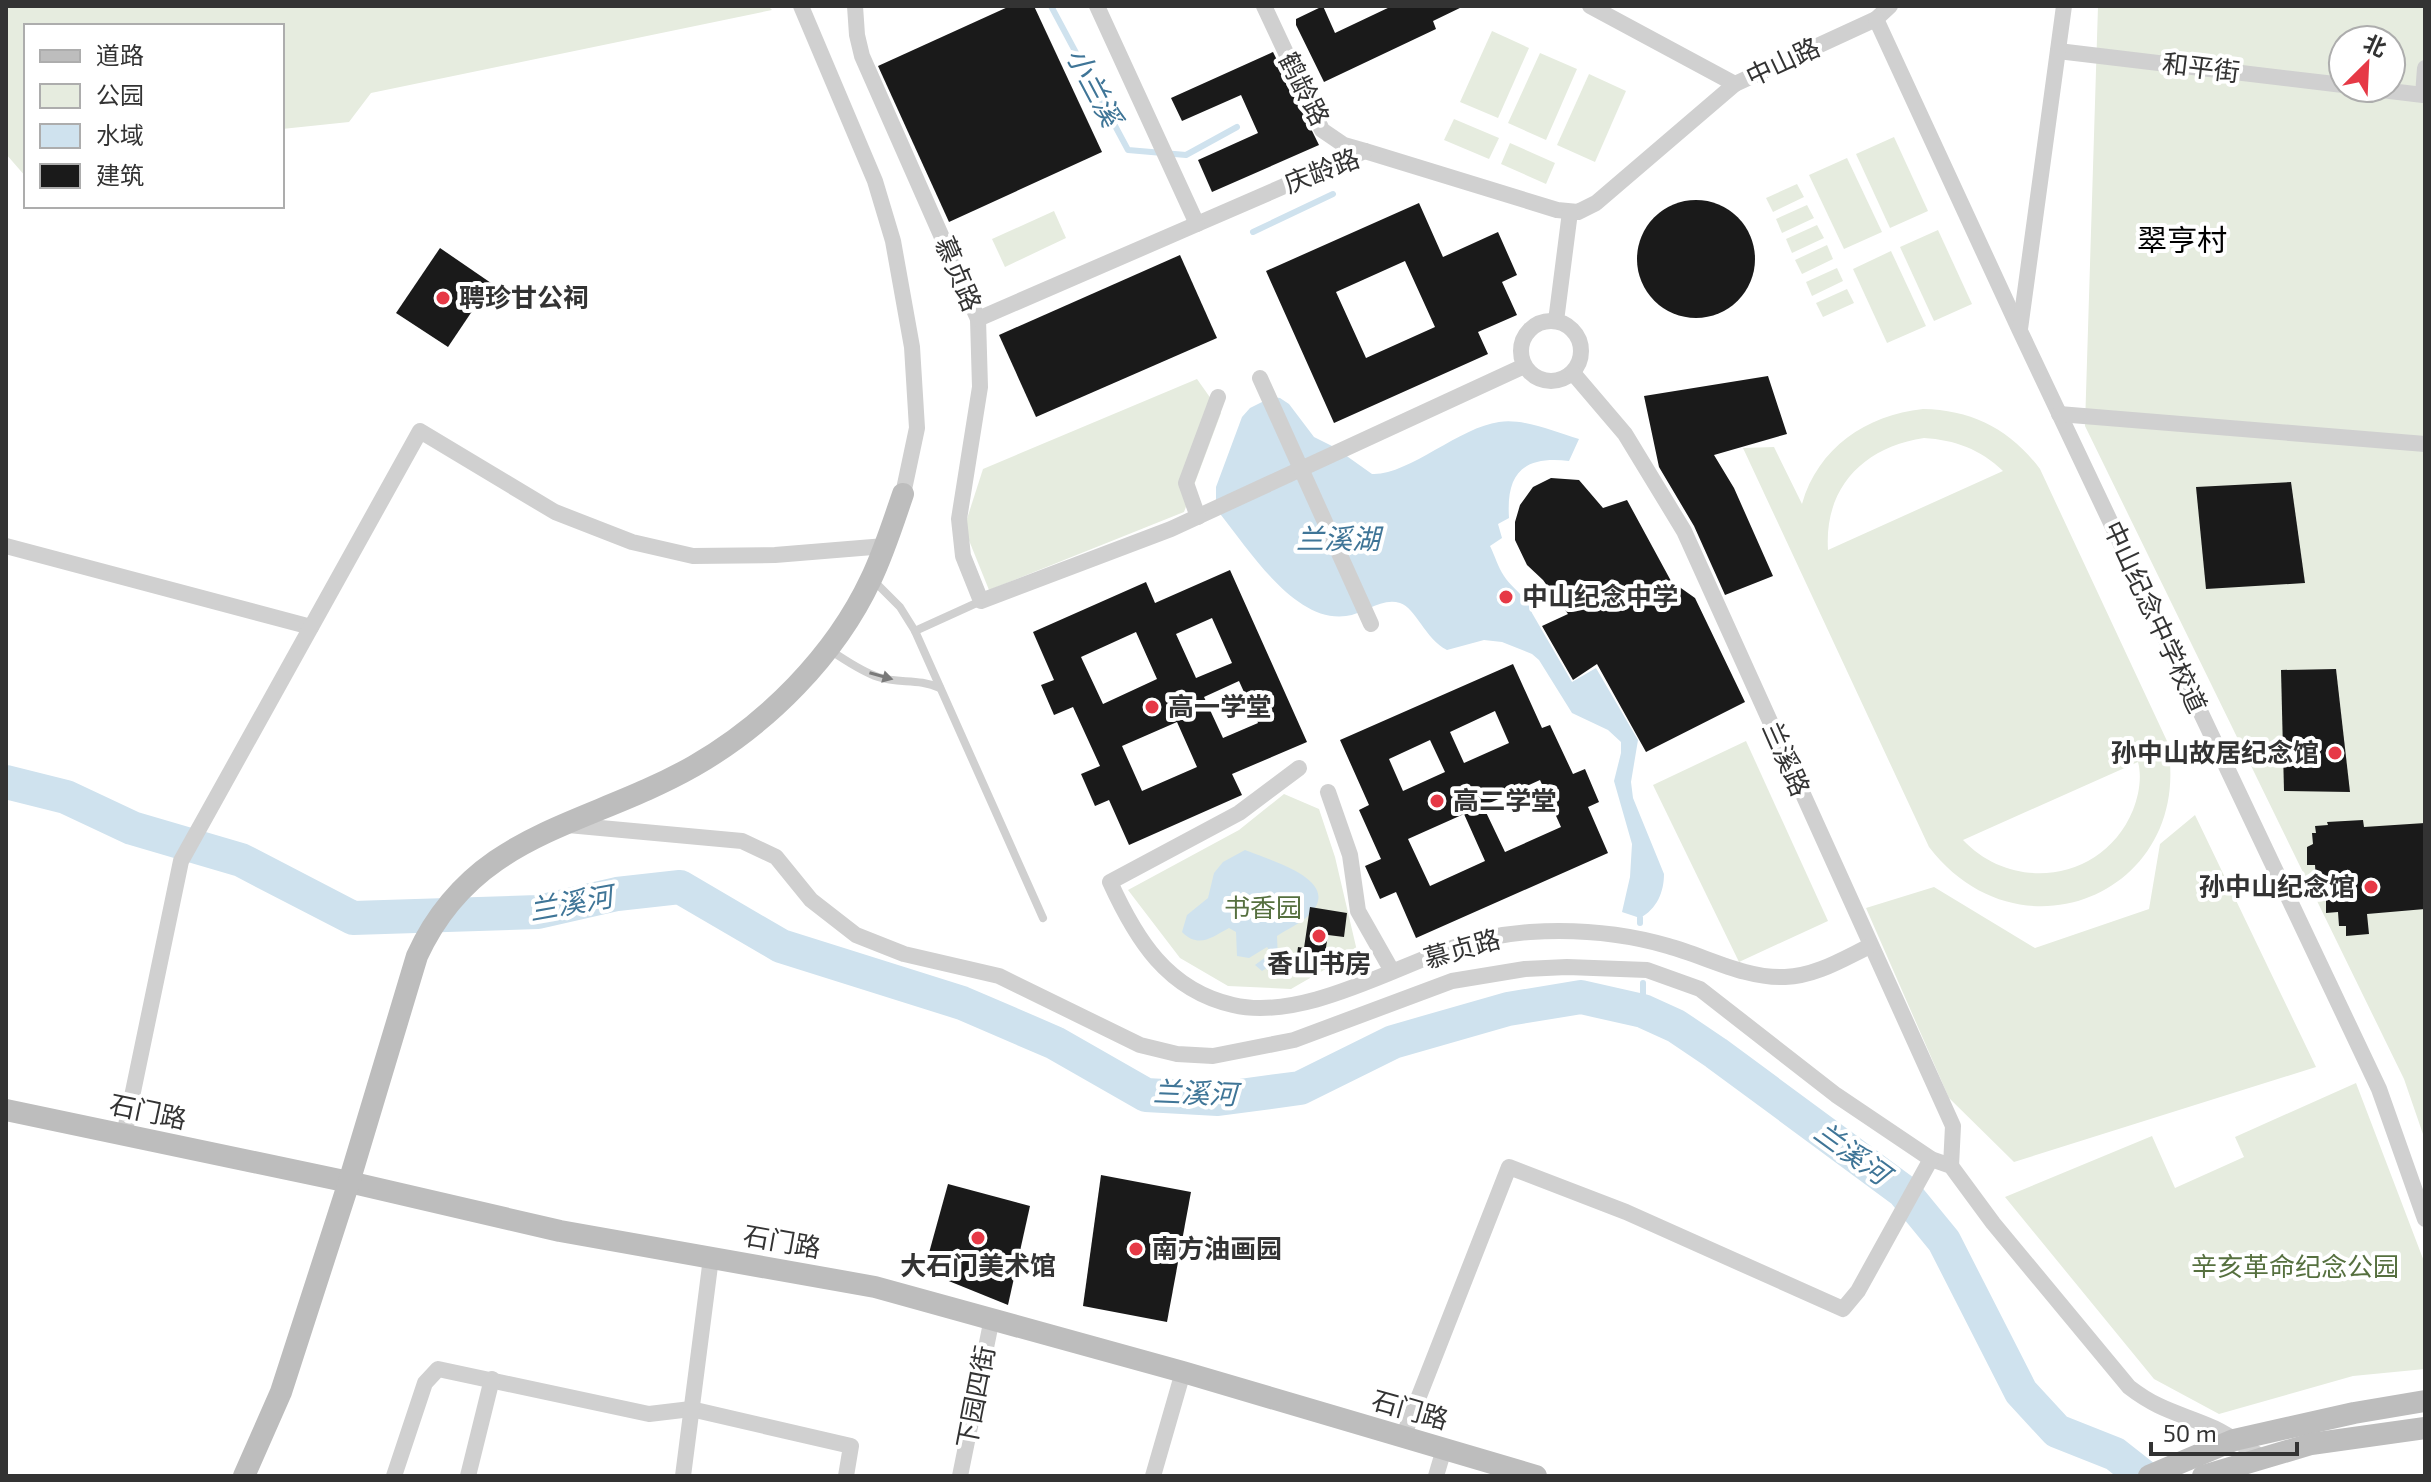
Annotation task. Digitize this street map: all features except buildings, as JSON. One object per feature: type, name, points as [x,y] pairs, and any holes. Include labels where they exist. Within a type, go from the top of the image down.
[{"type":"street","points":[[244,1476],[281,1392],[417,956],[445,906],[462,887],[504,855],[562,825],[658,785],[705,759],[759,720],[844,627],[872,578],[885,546],[903,494],[917,428],[912,347],[893,241],[875,181],[801,6]]},
{"type":"street","name":"慕贞路","points":[[855,6],[862,56],[978,319],[980,387],[959,519],[963,556],[981,601]]},
{"type":"street","points":[[1097,6],[1197,224]]},
{"type":"street","name":"鹤龄路","points":[[1264,6],[1322,130],[1344,145],[1365,151]]},
{"type":"street","name":"中山路","points":[[1590,6],[1735,84],[1876,19],[1890,6]]},
{"type":"street","points":[[2020,331],[2064,6]]},
{"type":"street","name":"中山纪念中学校道","points":[[1876,19],[2059,414],[2379,1089],[2425,1219]]},
{"type":"street","name":"和平街","points":[[2058,51],[2327,83]]},
{"type":"street","points":[[2423,95],[2425,68]]},
{"type":"street","points":[[1556,321],[1570,212],[1586,209],[1607,195],[1735,84]]},
{"type":"street","name":"庆龄路","points":[[978,319],[1365,151],[1570,212]]},
{"type":"street","points":[[1546,321],[1556,321],[1573,330],[1582,347],[1578,366],[1573,373],[1556,382],[1546,382],[1524,366],[1521,347],[1529,330],[1546,321]]},
{"type":"street","points":[[981,601],[1198,517],[1524,366]]},
{"type":"street","name":"兰溪路","points":[[1573,373],[1625,434],[1684,531],[1953,1126],[1951,1166]]},
{"type":"street","points":[[1263,386],[1370,621]]},
{"type":"street","points":[[1198,517],[1186,483],[1218,397]]},
{"type":"street","points":[[2059,414],[2425,444]]},
{"type":"street","points":[[124,1135],[181,861],[420,431],[555,512],[632,542],[693,556],[775,555],[885,546]]},
{"type":"street","points":[[6,546],[311,627]]},
{"type":"street","name":"慕贞路","points":[[1299,768],[1239,813],[1110,882],[1130,924],[1156,961],[1173,977],[1213,1000],[1256,1010],[1286,1007],[1317,999],[1481,939],[1551,931],[1628,937],[1666,945],[1740,969],[1782,977],[1815,972],[1870,946]]},
{"type":"street","points":[[1328,792],[1350,855],[1358,911],[1392,971]]},
{"type":"street","points":[[562,825],[742,841],[776,857],[811,900],[856,935],[904,954],[999,976],[1140,1045],[1177,1054],[1213,1056],[1294,1040],[1452,981],[1553,968],[1647,970],[1700,989],[1836,1095],[1931,1159],[1951,1166],[1993,1223],[2129,1387],[2147,1401],[2214,1429],[2263,1458]]},
{"type":"street","name":"石门路","points":[[6,1110],[349,1182],[560,1231],[875,1287],[1183,1372],[1536,1476]]},
{"type":"street","points":[[1403,1437],[1509,1167],[1626,1212],[1843,1309],[1858,1291],[1931,1159]]},
{"type":"street","points":[[683,1476],[711,1258]]},
{"type":"street","name":"下园四街","points":[[960,1476],[992,1318]]},
{"type":"street","points":[[394,1476],[425,1383],[438,1369],[649,1414],[691,1409],[851,1446],[846,1476]]},
{"type":"street","points":[[1153,1476],[1183,1372]]},
{"type":"street","points":[[468,1476],[492,1379]]},
{"type":"street","points":[[2149,1476],[2234,1440],[2354,1413],[2425,1401]]},
{"type":"street","points":[[2203,1476],[2311,1444],[2425,1428]]},
{"type":"street","points":[[1436,1476],[1444,1449]]},
{"type":"lane","points":[[872,578],[900,607],[915,631],[1043,918]]},
{"type":"lane","points":[[915,631],[981,601]]},
{"type":"lane","points":[[827,649],[879,677],[914,680],[940,688]]},
{"type":"green space","points":[[6,6],[768,6],[772,10],[371,93],[349,122],[284,129],[284,24],[24,24],[24,175],[6,154]]},
{"type":"green space","name":"孙中山故居纪念馆","points":[[2098,6],[2425,6],[2425,1140],[2404,1079],[2085,426]]},
{"type":"green space","points":[[1492,31],[1529,48],[1498,118],[1460,102]]},
{"type":"green space","points":[[1540,53],[1577,69],[1546,140],[1508,123]]},
{"type":"green space","points":[[1589,74],[1626,91],[1595,162],[1557,145]]},
{"type":"green space","points":[[1454,119],[1499,138],[1489,159],[1444,140]]},
{"type":"green space","points":[[1894,137],[1928,211],[1890,228],[1856,154]]},
{"type":"green space","points":[[1510,143],[1555,163],[1546,184],[1501,164]]},
{"type":"green space","points":[[1847,158],[1882,232],[1844,249],[1809,175]]},
{"type":"green space","points":[[1797,184],[1804,197],[1773,212],[1766,198]]},
{"type":"green space","points":[[1807,205],[1814,218],[1782,233],[1776,219]]},
{"type":"green space","points":[[1054,211],[1066,238],[1005,267],[992,239]]},
{"type":"green space","points":[[1817,225],[1824,238],[1792,253],[1786,239]]},
{"type":"green space","points":[[1938,230],[1972,304],[1934,321],[1900,247]]},
{"type":"green space","points":[[1827,245],[1833,259],[1802,274],[1795,260]]},
{"type":"green space","points":[[1891,251],[1926,326],[1887,343],[1853,269]]},
{"type":"green space","points":[[1837,268],[1843,281],[1812,296],[1806,282]]},
{"type":"green space","points":[[1847,289],[1854,303],[1823,317],[1816,303]]},
{"type":"green space","points":[[1197,379],[1221,413],[1184,512],[989,590],[964,528],[983,469]]},
{"type":"green space","points":[[1941,410],[1989,424],[2016,443],[2040,469],[2167,741],[2169,794],[2155,838],[2129,872],[2094,895],[2053,906],[2009,902],[1967,883],[1929,847],[1743,448],[1774,447],[1802,504],[1809,484],[1832,451],[1864,427],[1902,413]],"holes":[[[1924,438],[1966,447],[2003,471],[1828,550],[1833,507],[1852,474],[1883,450]],[[2138,762],[2139,786],[2133,810],[2119,834],[2101,852],[2080,865],[2056,872],[2032,873],[2007,868],[1984,857],[1963,840]]]},
{"type":"green space","points":[[1746,741],[1828,921],[1739,962],[1653,785]]},
{"type":"green space","name":"书香园","points":[[1284,794],[1319,809],[1335,857],[1357,951],[1291,989],[1228,986],[1180,958],[1128,890],[1239,830]]},
{"type":"green space","points":[[2195,815],[2316,1067],[2014,1162],[1949,1098],[1866,908],[1934,887],[2035,948],[2149,909],[2160,844]]},
{"type":"green space","name":"辛亥革命纪念公园","points":[[2356,1083],[2425,1264],[2425,1369],[2353,1376],[2219,1414],[2154,1379],[2005,1197],[2152,1136],[2175,1188],[2244,1157],[2235,1137]]},
{"type":"water","name":"兰溪湖","points":[[1272,397],[1289,404],[1314,437],[1372,474],[1401,467],[1468,433],[1499,422],[1529,424],[1579,439],[1569,461],[1540,461],[1521,470],[1511,489],[1509,518],[1498,524],[1502,538],[1490,546],[1502,573],[1528,603],[1572,682],[1596,668],[1638,740],[1631,782],[1633,798],[1664,874],[1658,899],[1646,914],[1640,918],[1622,912],[1630,877],[1632,844],[1614,781],[1621,742],[1608,730],[1572,713],[1539,660],[1502,642],[1484,640],[1447,650],[1400,603],[1386,602],[1346,616],[1327,615],[1309,608],[1275,581],[1221,515],[1216,502],[1216,487],[1242,417],[1250,408]]},
{"type":"water","points":[[1245,850],[1300,873],[1318,891],[1318,903],[1309,915],[1277,936],[1278,961],[1262,971],[1255,965],[1271,953],[1267,947],[1249,958],[1237,956],[1236,932],[1229,928],[1200,941],[1182,932],[1187,915],[1208,898],[1214,873],[1223,862]]},
{"type":"waterway","name":"小兰溪","points":[[1051,6],[1128,150],[1186,155],[1237,127]]},
{"type":"waterway","points":[[1253,232],[1333,194]]},
{"type":"waterway","name":"兰溪河","points":[[6,782],[66,797],[132,828],[241,860],[353,918],[538,912],[617,894],[680,887],[781,946],[962,1003],[1055,1043],[1146,1095],[1218,1099],[1300,1088],[1393,1042],[1508,1009],[1581,997],[1643,1011],[1676,1026],[1716,1053],[1903,1191],[1944,1241],[2021,1392],[2057,1431],[2115,1454],[2143,1476]]},
{"type":"waterway","points":[[1640,918],[1640,923]]},
{"type":"waterway","points":[[1643,983],[1643,1011]]},
{"type":"place","name":"聘珍甘公祠","points":[[443,298]]},
{"type":"place","name":"中山纪念中学","points":[[1506,597]]},
{"type":"place","name":"高一学堂","points":[[1152,707]]},
{"type":"place","name":"孙中山故居纪念馆","points":[[2335,753]]},
{"type":"place","name":"高二学堂","points":[[1437,801]]},
{"type":"place","name":"孙中山纪念馆","points":[[2371,887]]},
{"type":"place","name":"香山书房","points":[[1319,936]]},
{"type":"place","name":"大石门美术馆","points":[[978,1238]]},
{"type":"place","name":"南方油画园","points":[[1136,1249]]},
{"type":"district","name":"翠亨村","points":[[2182,241]]}]
